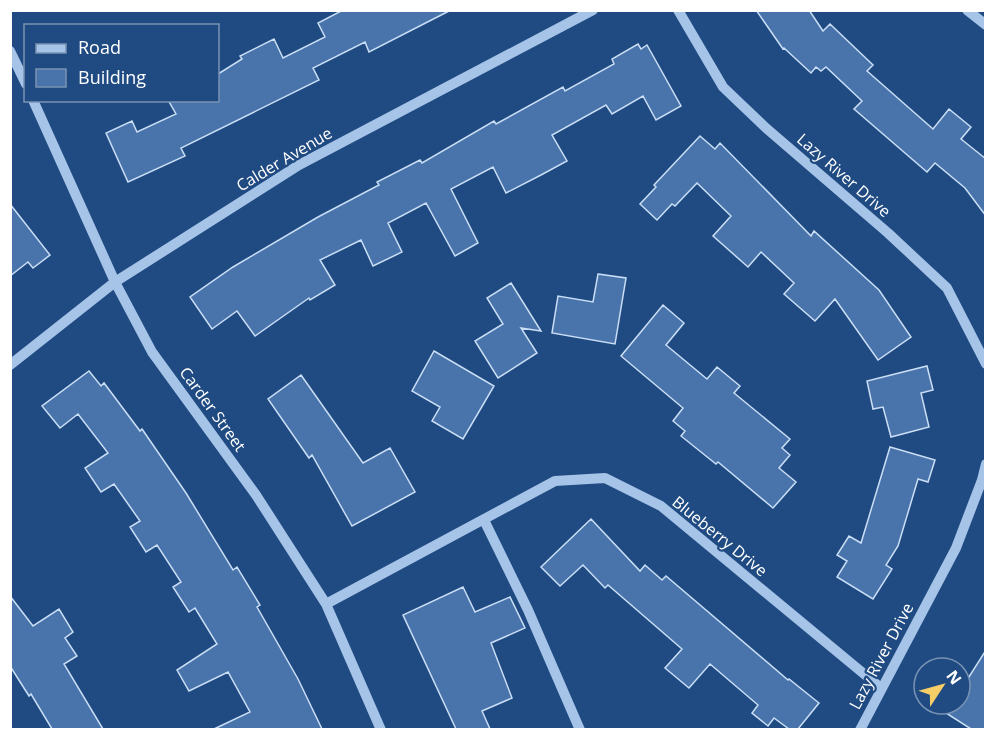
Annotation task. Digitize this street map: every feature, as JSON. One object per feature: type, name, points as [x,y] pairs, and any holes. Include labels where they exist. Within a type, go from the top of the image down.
[{"type":"street","name":"Calder Avenue","points":[[10,365],[116,282],[299,165],[593,10]]},
{"type":"street","name":"Lazy River Drive","points":[[678,10],[723,87],[947,288],[986,364]]},
{"type":"street","points":[[967,10],[986,25]]},
{"type":"street","points":[[10,51],[24,80]]},
{"type":"street","name":"Carder Street","points":[[34,102],[116,282],[153,352],[256,495],[326,604],[381,729]]},
{"type":"street","name":"Lazy River Drive","points":[[860,729],[956,548],[986,464]]},
{"type":"street","name":"Blueberry Drive","points":[[326,604],[555,481],[605,478],[661,506],[881,688]]},
{"type":"street","points":[[484,520],[528,610],[579,729]]},
{"type":"building","points":[[343,10],[451,10],[369,52],[365,42],[313,68],[319,80],[181,148],[185,156],[128,182],[106,133],[132,121],[137,132],[176,114],[169,102],[219,102],[219,73],[242,59],[240,56],[274,39],[283,58],[325,37],[318,23]]},
{"type":"building","points":[[756,10],[809,10],[823,31],[830,24],[873,65],[867,71],[933,129],[949,109],[971,127],[961,139],[986,159],[986,216],[965,188],[935,163],[927,172],[854,109],[862,101],[826,67],[821,71],[816,67],[811,73],[783,49]]},
{"type":"building","points":[[638,44],[641,49],[647,45],[681,106],[656,120],[643,96],[612,114],[606,105],[552,135],[567,161],[506,193],[493,167],[451,189],[478,243],[455,256],[426,203],[388,223],[402,252],[373,266],[361,240],[320,260],[335,285],[310,300],[309,298],[255,336],[237,311],[212,329],[190,297],[233,267],[318,217],[379,185],[377,182],[420,160],[422,163],[494,121],[496,124],[563,87],[565,91],[614,64],[612,59]]},
{"type":"building","points":[[700,136],[715,149],[720,143],[811,236],[814,231],[879,290],[911,337],[878,360],[835,299],[815,321],[784,294],[794,283],[761,252],[748,267],[713,236],[731,216],[697,183],[675,206],[672,204],[657,220],[640,204],[656,187],[654,185]]},
{"type":"building","points":[[10,204],[50,255],[33,268],[28,262],[10,276]]},
{"type":"building","points":[[598,274],[626,278],[615,344],[552,333],[558,296],[593,302]]},
{"type":"building","points":[[511,283],[541,331],[521,328],[537,353],[498,378],[475,341],[503,324],[487,298]]},
{"type":"building","points":[[663,305],[684,323],[666,345],[707,379],[717,367],[740,386],[734,393],[790,439],[782,448],[790,455],[779,468],[796,482],[773,508],[718,462],[716,464],[681,436],[685,431],[673,421],[683,408],[621,356]]},
{"type":"building","points":[[434,351],[494,386],[463,439],[432,421],[440,407],[412,391]]},
{"type":"building","points":[[927,366],[933,390],[921,393],[929,427],[891,437],[883,407],[873,409],[867,381]]},
{"type":"building","points":[[89,371],[101,386],[104,383],[140,431],[142,429],[186,493],[233,570],[237,567],[260,605],[257,607],[298,679],[322,729],[214,729],[250,712],[228,672],[189,691],[177,670],[217,644],[195,608],[189,612],[173,587],[181,582],[157,545],[146,552],[130,527],[140,521],[114,484],[101,492],[85,468],[108,453],[78,414],[60,428],[42,406]]},
{"type":"building","points":[[301,375],[363,463],[390,448],[415,492],[352,526],[312,455],[309,458],[268,399]]},
{"type":"building","points":[[890,447],[935,460],[928,482],[918,479],[898,546],[886,565],[892,569],[873,599],[837,577],[847,561],[837,555],[849,536],[861,543]]},
{"type":"building","points":[[591,519],[640,571],[645,565],[662,580],[666,576],[788,680],[819,703],[798,729],[789,729],[774,718],[768,726],[752,713],[758,705],[710,664],[689,688],[665,668],[682,649],[608,585],[605,588],[583,565],[560,586],[541,567]]},
{"type":"building","points":[[463,587],[475,612],[510,597],[525,628],[491,643],[512,698],[482,711],[490,729],[456,729],[403,615]]},
{"type":"building","points":[[10,596],[33,626],[59,609],[73,632],[65,638],[77,656],[64,664],[103,729],[52,729],[31,694],[29,696],[10,666]]},
{"type":"building","points":[[986,650],[986,729],[971,729],[951,716],[972,716],[972,672]]}]
